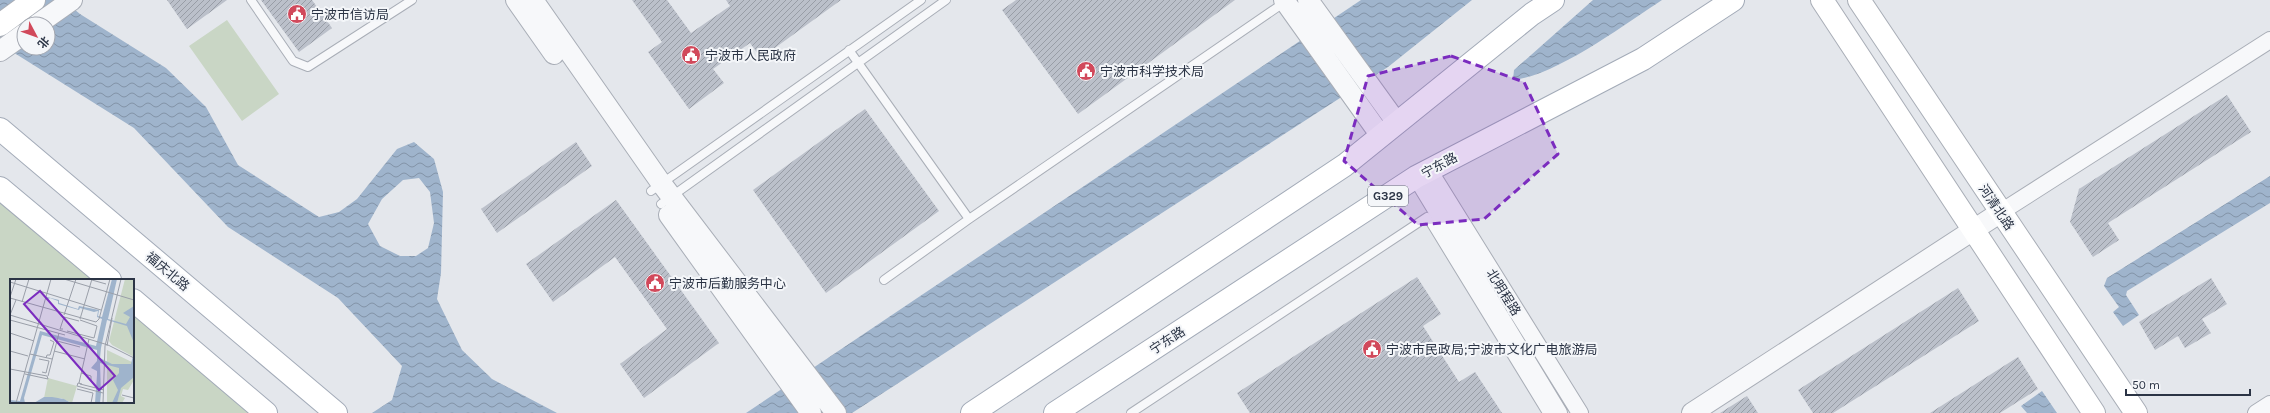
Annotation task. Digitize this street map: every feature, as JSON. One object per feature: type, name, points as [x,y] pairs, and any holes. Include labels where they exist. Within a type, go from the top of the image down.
[{"type":"main road","points":[[0,25],[34,0]]},
{"type":"main road","points":[[972,413],[1345,165],[1532,14],[1553,0]]},
{"type":"main road","name":"宁东路","points":[[1055,413],[1422,174],[1643,59],[1732,0]]},
{"type":"main road","points":[[1822,0],[2094,413]]},
{"type":"main road","name":"河清北路","points":[[1859,0],[2136,413]]},
{"type":"main road","name":"福庆北路","points":[[0,129],[336,413]]},
{"type":"main road","points":[[0,188],[109,279]]},
{"type":"main road","points":[[134,301],[266,413]]},
{"type":"street","points":[[516,0],[661,194],[836,413]]},
{"type":"street","points":[[533,0],[661,194],[811,413]]},
{"type":"street","points":[[1308,0],[1389,130]]},
{"type":"street","points":[[49,16],[70,1]]},
{"type":"street","points":[[1284,1],[1389,130]]},
{"type":"street","points":[[3,48],[16,39]]},
{"type":"street","points":[[1692,413],[2001,212],[2270,40]]},
{"type":"street","name":"北明程路","points":[[1422,174],[1559,413]]},
{"type":"street","name":"北明程路","points":[[1422,174],[1580,413]]},
{"type":"street","points":[[2256,413],[2270,404]]},
{"type":"lane","points":[[251,0],[293,61],[308,68],[412,0]]},
{"type":"lane","points":[[661,194],[849,50],[921,0]]},
{"type":"lane","points":[[661,194],[858,62],[946,0]]},
{"type":"lane","points":[[884,280],[969,219],[1284,1]]},
{"type":"lane","points":[[849,50],[969,219]]},
{"type":"lane","points":[[1130,413],[1427,217],[1547,413]]},
{"type":"highlighted area","points":[[1451,56],[1524,82],[1558,154],[1484,219],[1418,225],[1344,161],[1368,76]]},
{"type":"green space","points":[[227,20],[279,94],[242,121],[189,46]]},
{"type":"green space","points":[[0,199],[93,279],[10,279],[10,403],[134,403],[134,315],[249,413],[0,413]]},
{"type":"water","points":[[0,0],[63,0],[80,14],[166,68],[206,107],[238,165],[319,217],[339,212],[357,199],[397,149],[414,142],[434,159],[443,192],[441,273],[437,299],[462,350],[492,379],[557,413],[372,413],[392,400],[402,366],[338,298],[228,227],[134,128],[19,56],[56,56],[56,16],[16,16],[16,54],[0,44]],"holes":[[[419,178],[430,192],[434,223],[428,248],[416,256],[400,256],[380,246],[368,224],[382,199],[403,180]]]},
{"type":"water","points":[[1361,0],[1472,0],[1388,67],[852,413],[746,413]]},
{"type":"water","points":[[1593,0],[1662,0],[1590,48],[1549,69],[1513,80],[1514,70]]},
{"type":"water","points":[[2270,176],[2270,203],[2127,291],[2126,295],[2139,315],[2123,326],[2113,312],[2119,307],[2104,286],[2107,278]]},
{"type":"water","points":[[2042,391],[2057,413],[2027,413],[2021,406]]},
{"type":"building","points":[[167,0],[227,0],[187,29]]},
{"type":"building","name":"宁波市信访局","points":[[261,0],[312,0],[332,28],[299,52]]},
{"type":"building","name":"宁波市人民政府","points":[[632,0],[667,0],[691,33],[730,6],[726,0],[841,0],[761,58],[750,43],[713,69],[724,83],[689,109],[648,52],[662,42]]},
{"type":"building","points":[[1016,0],[1235,0],[1078,114],[1002,10]]},
{"type":"building","points":[[2227,95],[2251,132],[2108,223],[2119,240],[2093,257],[2070,222],[2079,189]]},
{"type":"building","points":[[865,109],[939,211],[826,293],[753,190]]},
{"type":"building","points":[[576,142],[592,166],[497,233],[481,209]]},
{"type":"building","name":"宁波市后勤服务中心","points":[[616,200],[719,343],[644,398],[620,364],[667,329],[615,257],[553,302],[526,264]]},
{"type":"building","name":"宁波市民政局;宁波市文化广电旅游局","points":[[1417,277],[1441,314],[1423,326],[1459,382],[1475,372],[1502,413],[1250,413],[1237,393]]},
{"type":"building","points":[[2211,278],[2227,304],[2202,319],[2211,333],[2185,348],[2178,336],[2155,350],[2139,322]]},
{"type":"building","points":[[1958,288],[1979,321],[1833,413],[1813,413],[1798,390]]},
{"type":"building","points":[[2018,357],[2038,389],[2000,413],[1930,413]]},
{"type":"building","points":[[1747,396],[1758,413],[1720,413]]},
{"type":"place","name":"宁波市信访局","points":[[297,14]]},
{"type":"place","name":"宁波市人民政府","points":[[691,55]]},
{"type":"place","name":"宁波市科学技术局","points":[[1086,71]]},
{"type":"place","name":"宁波市后勤服务中心","points":[[655,283]]},
{"type":"place","name":"宁波市民政局;宁波市文化广电旅游局","points":[[1372,349]]}]
